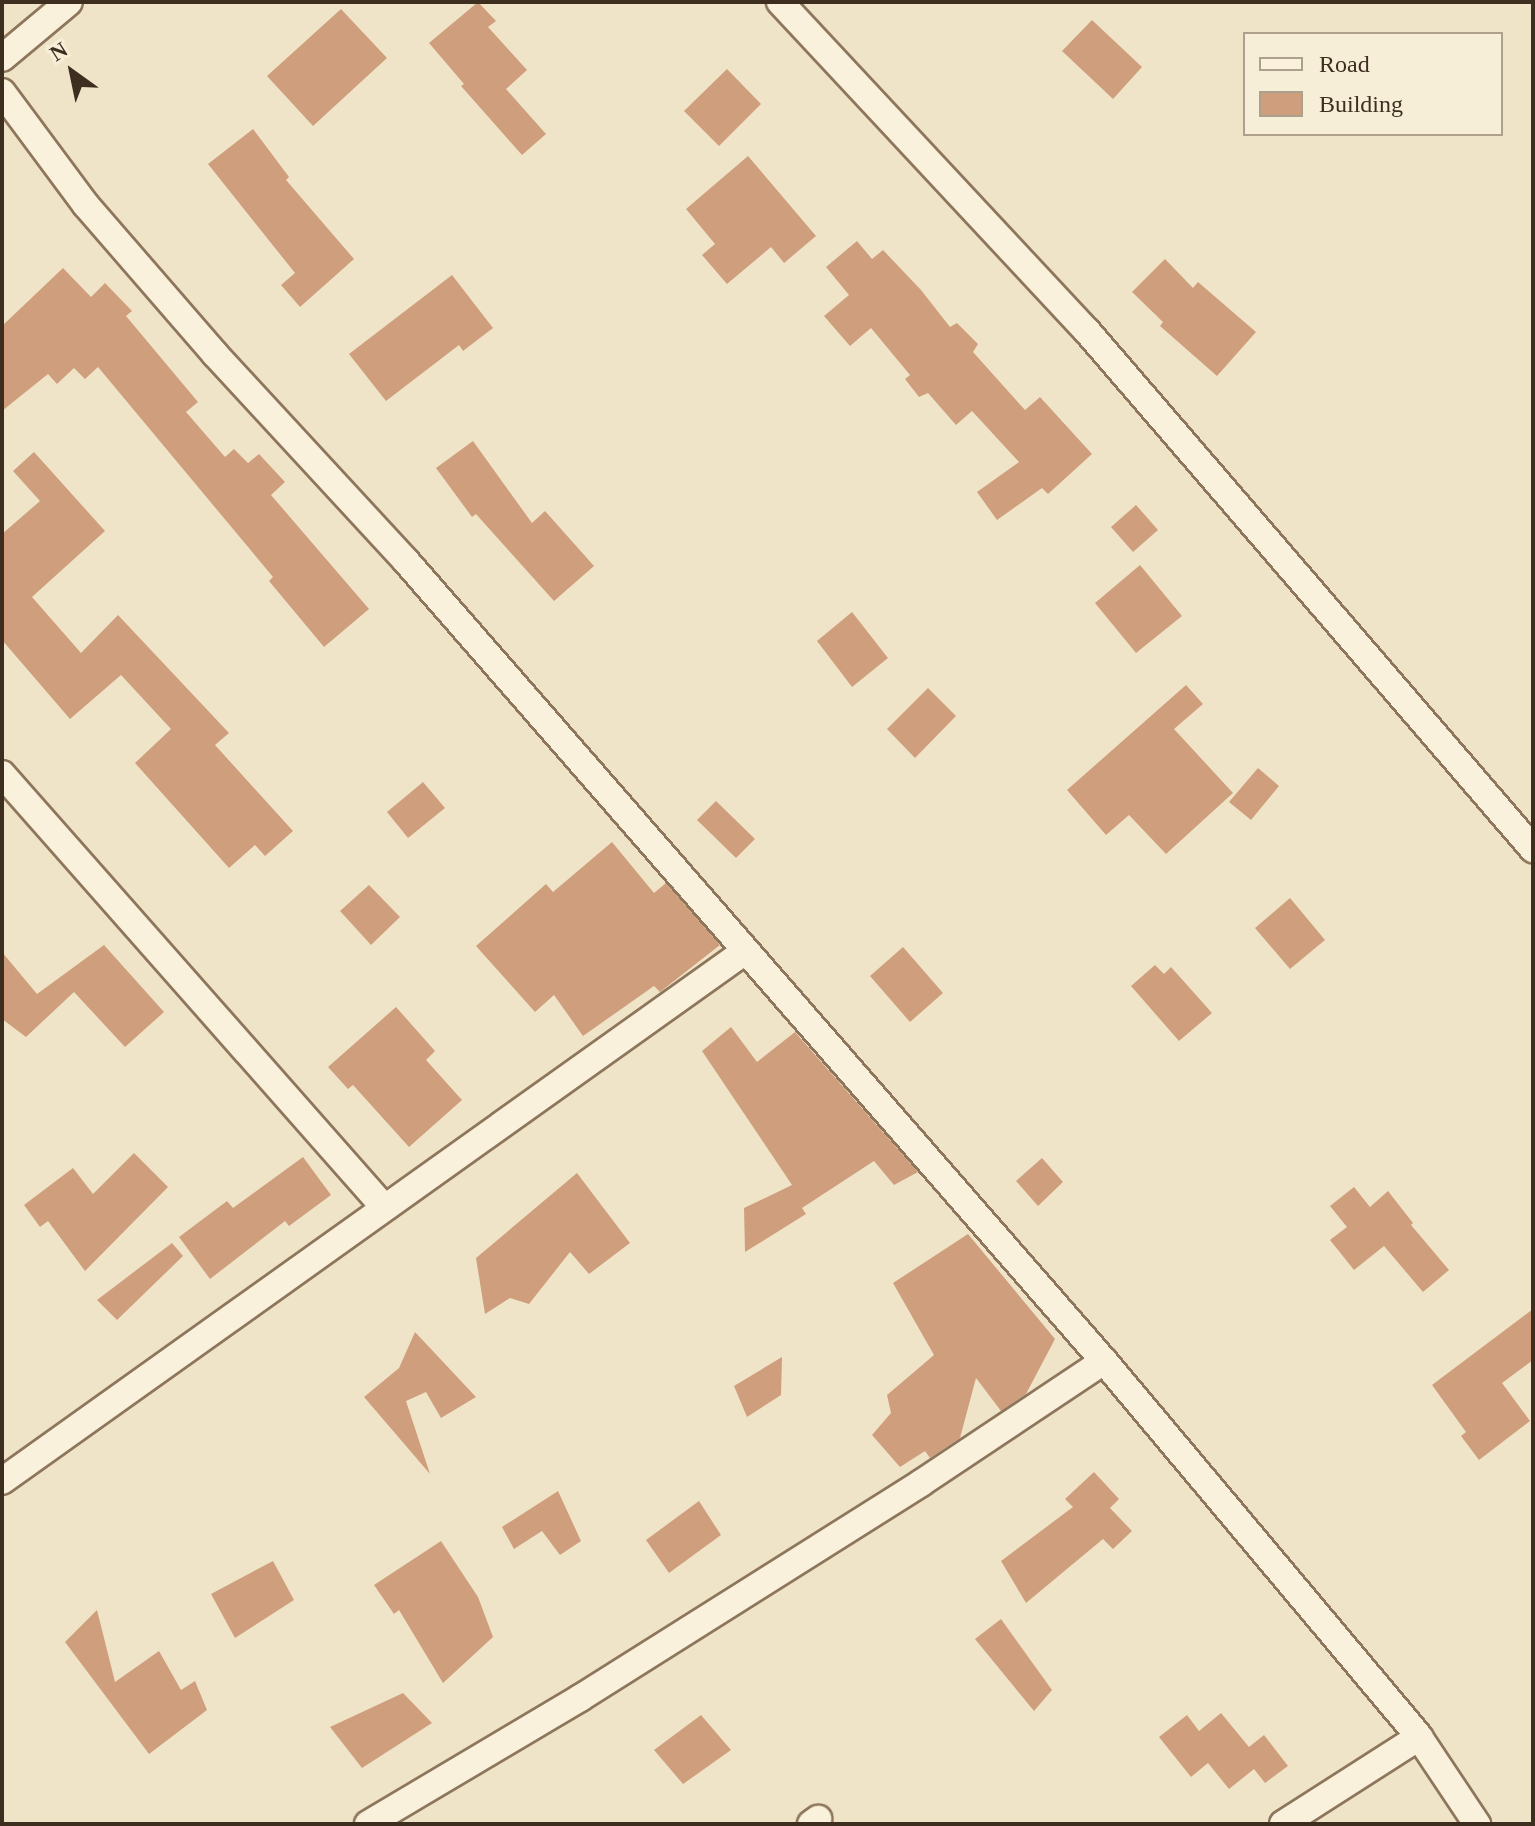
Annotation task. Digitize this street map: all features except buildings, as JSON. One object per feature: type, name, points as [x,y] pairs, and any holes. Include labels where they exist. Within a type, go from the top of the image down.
[{"type":"street","points":[[2,58],[69,2]]},
{"type":"street","points":[[780,2],[1087,331],[1533,849]]},
{"type":"street","points":[[2,92],[96,217],[215,354],[406,561],[1104,1361],[1419,1737],[1477,1824]]},
{"type":"street","points":[[2,774],[383,1206]]},
{"type":"street","points":[[6,1470],[744,952]]},
{"type":"street","points":[[368,1824],[580,1698],[921,1483],[1104,1361]]},
{"type":"street","points":[[1283,1824],[1419,1737]]}]
